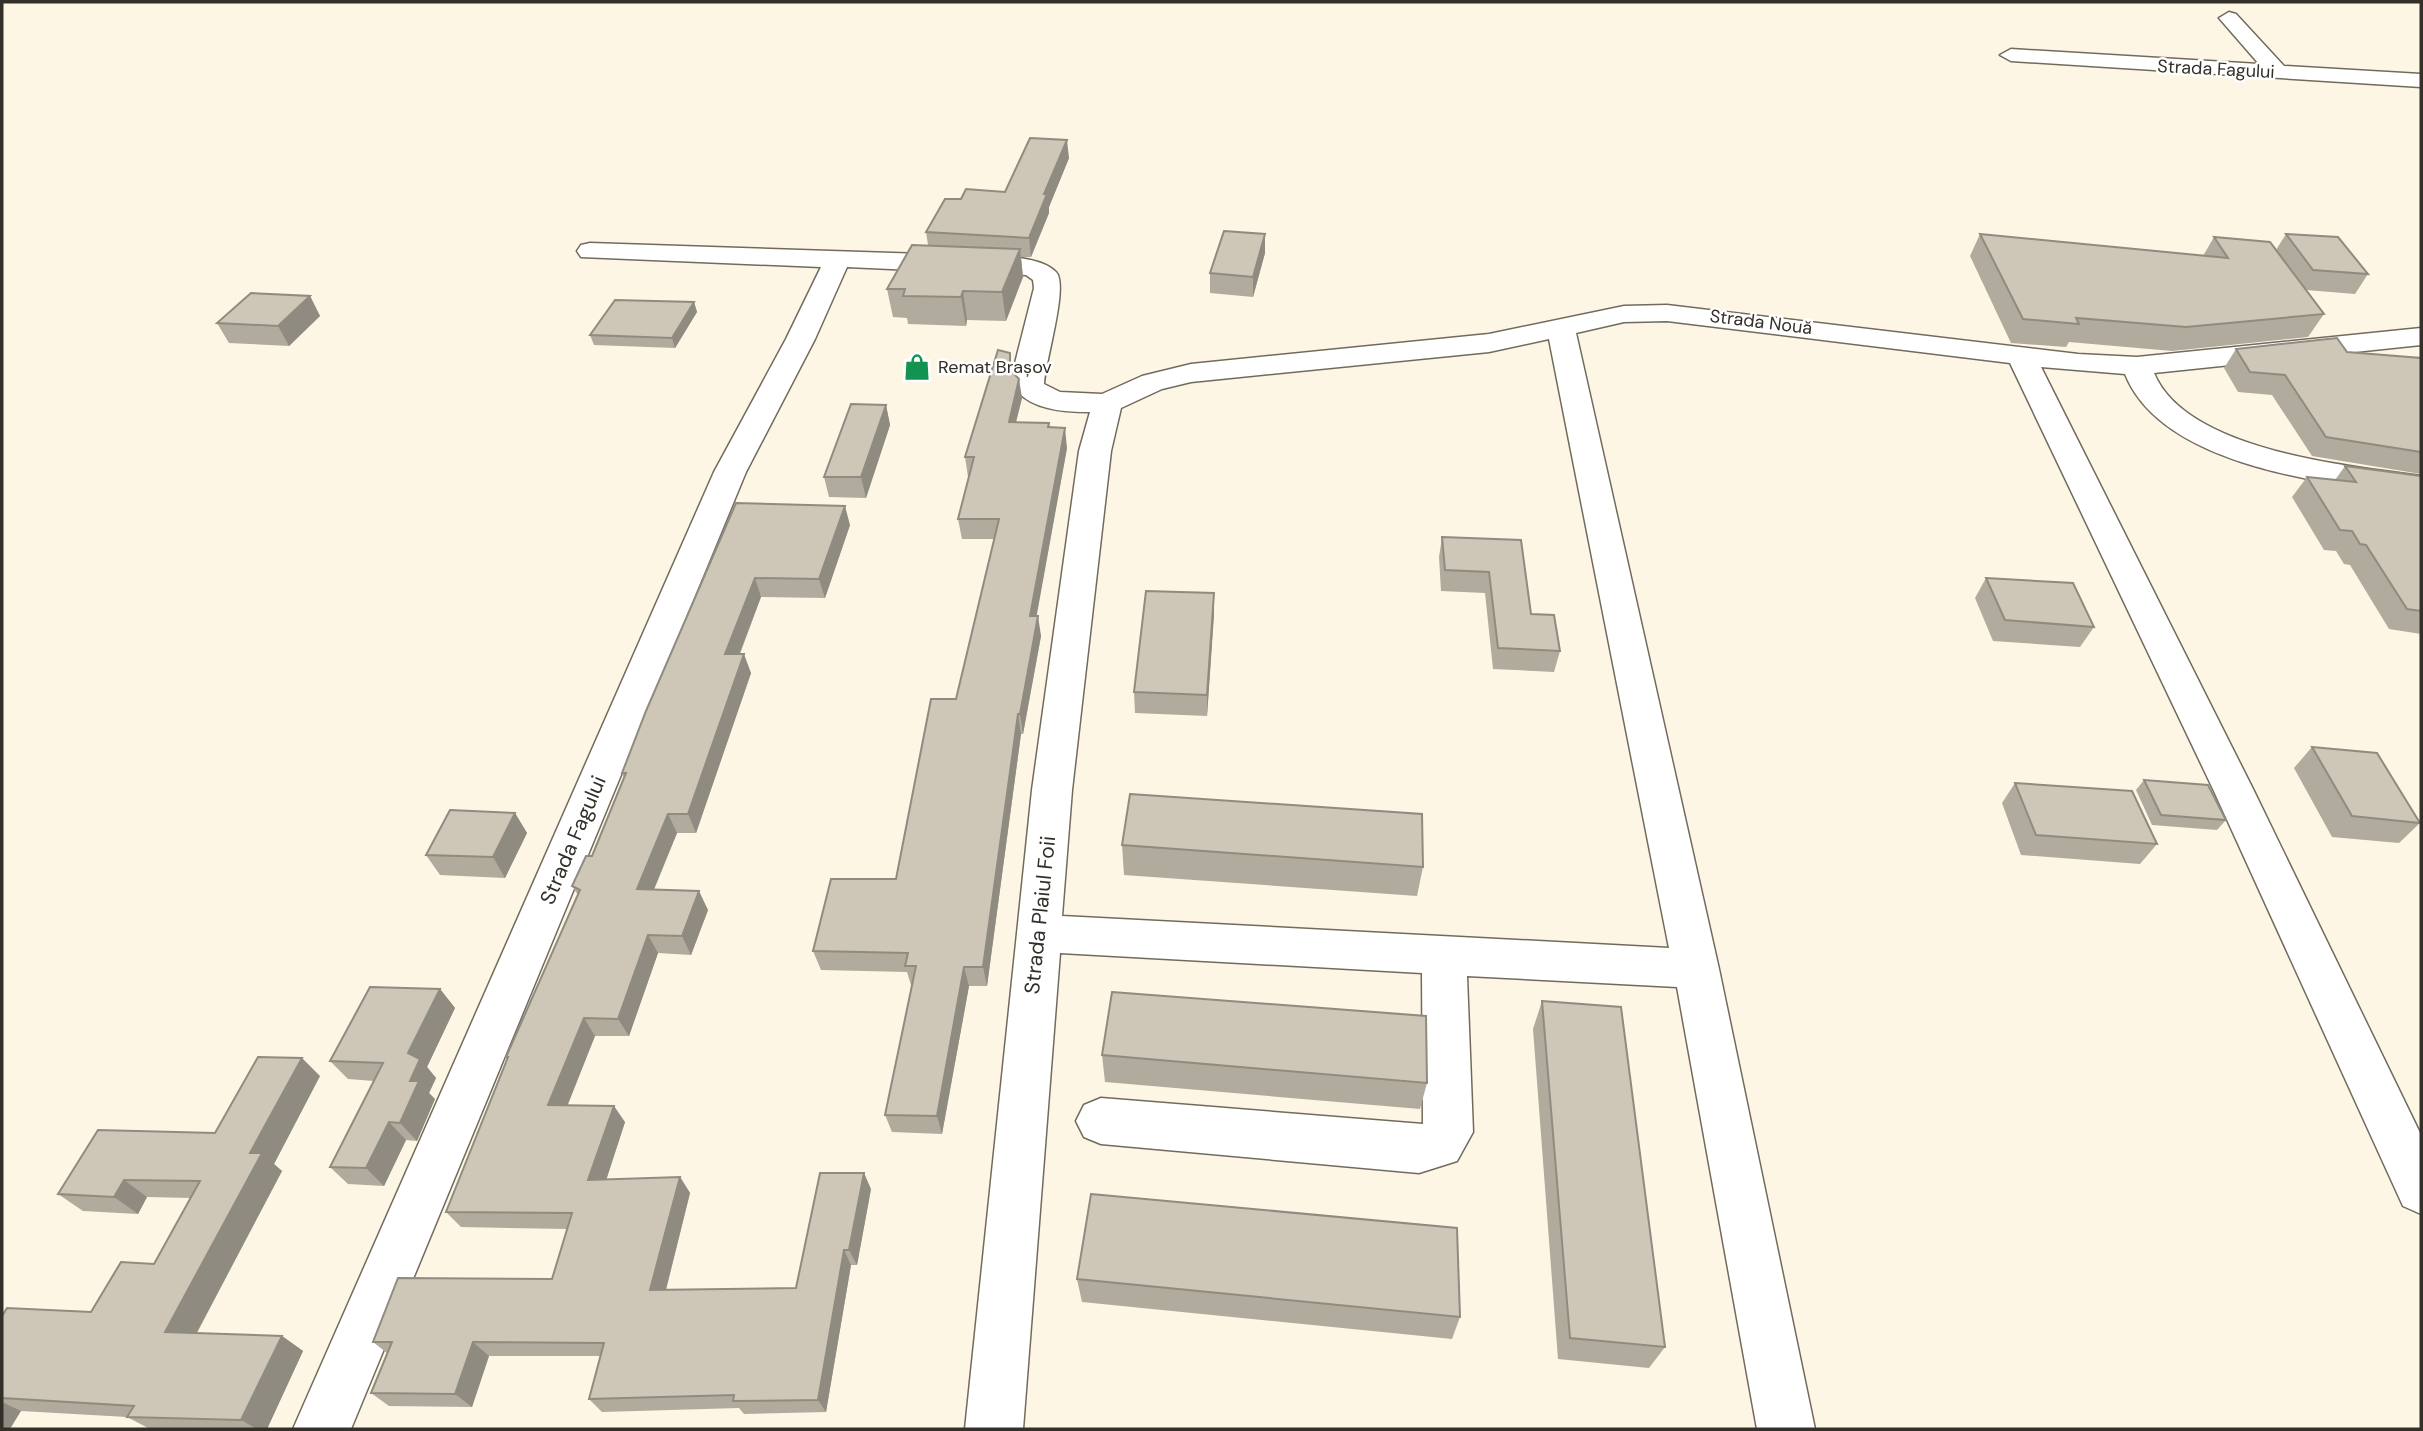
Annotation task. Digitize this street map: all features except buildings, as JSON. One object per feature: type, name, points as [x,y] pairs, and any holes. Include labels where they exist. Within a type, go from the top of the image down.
[{"type":"street","points":[[2229,18],[2278,72]]},
{"type":"street","name":"Strada Fagului","points":[[2011,55],[2421,81]]},
{"type":"street","points":[[590,251],[1015,265],[1035,269],[1046,277],[1048,288],[1030,363],[1029,387],[1039,396],[1054,401],[1107,402]]},
{"type":"street","name":"Strada Fagului","points":[[322,1429],[730,471],[759,412],[805,331],[838,258]]},
{"type":"street","name":"Strada Nouă","points":[[1107,402],[1152,382],[1191,373],[1489,343],[1624,314],[1710,315],[2021,356],[2137,366],[2421,337]]},
{"type":"street","points":[[1561,327],[1696,969],[1786,1429]]},
{"type":"street","points":[[2021,356],[2227,777],[2421,1189]]},
{"type":"street","points":[[2137,366],[2148,391],[2178,418],[2249,453],[2289,465],[2421,486]]},
{"type":"street","name":"Strada Plaiul Foii","points":[[994,1429],[1038,933],[1094,464],[1107,402]]},
{"type":"street","points":[[1038,933],[1696,969]]},
{"type":"street","points":[[1101,1121],[1419,1149],[1438,1144],[1448,1132],[1444,955]]},
{"type":"place","name":"Remat Brașov","points":[[917,367]]}]
